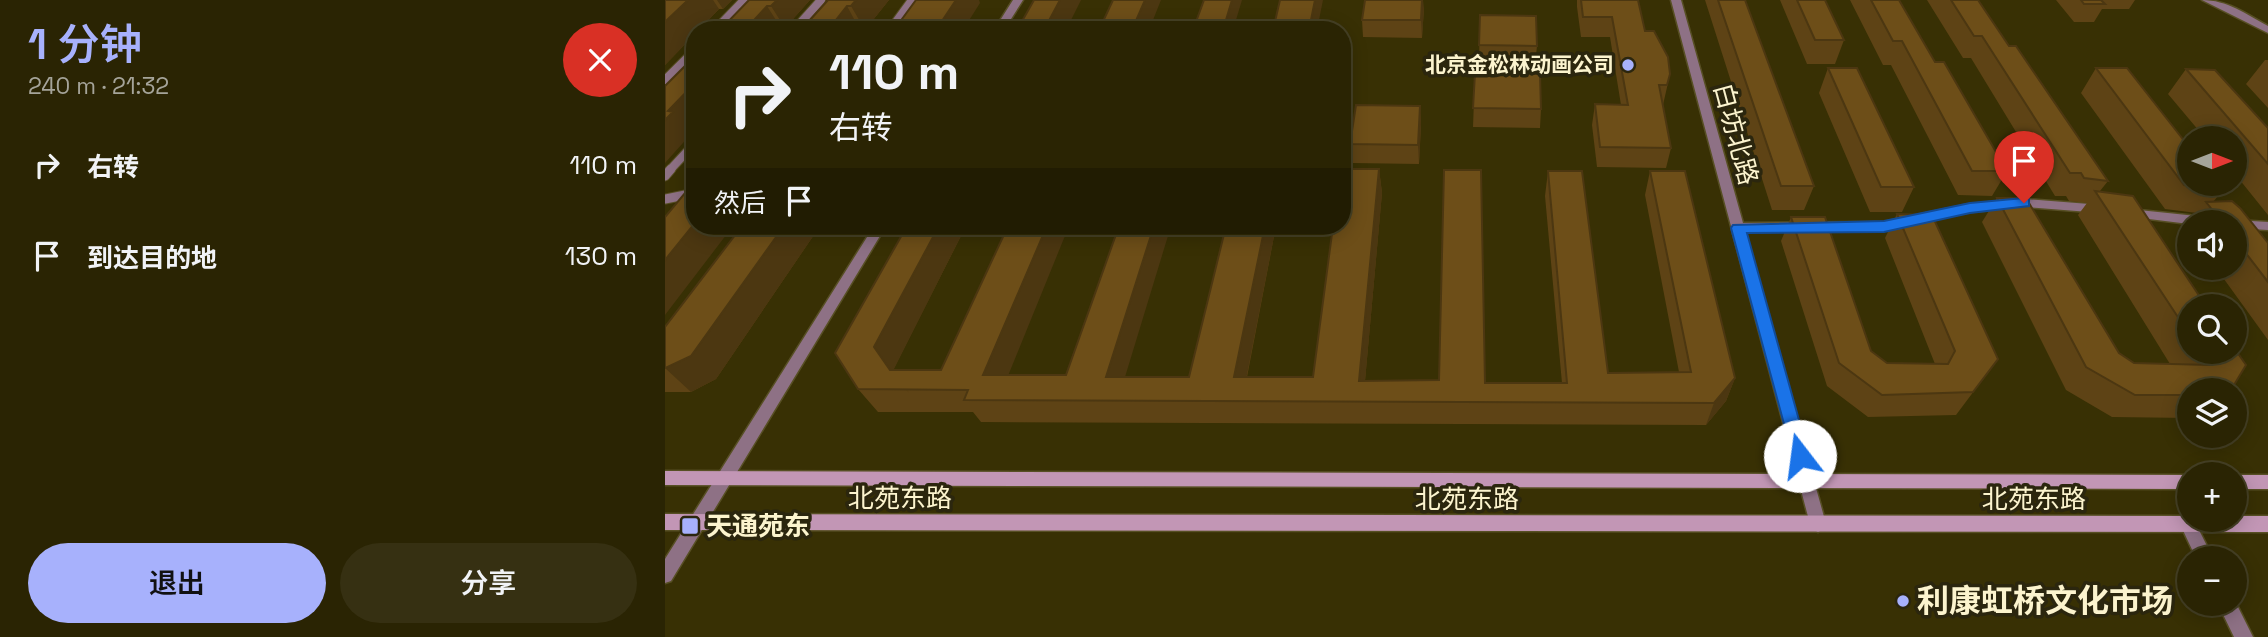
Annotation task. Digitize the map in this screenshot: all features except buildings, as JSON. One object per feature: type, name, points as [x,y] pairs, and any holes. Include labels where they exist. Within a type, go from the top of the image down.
[{"type":"main road","name":"北苑东路","points":[[665,478],[2177,482]]},
{"type":"main road","points":[[2247,482],[2268,482]]},
{"type":"main road","name":"北苑东路","points":[[665,522],[2177,524]]},
{"type":"main road","name":"北苑东路","points":[[2247,524],[2268,524]]},
{"type":"street","points":[[1004,21],[1017,0]]},
{"type":"street","name":"白坊北路","points":[[1676,0],[1818,524]]},
{"type":"street","points":[[2207,0],[2223,5],[2268,30]]},
{"type":"street","points":[[1738,228],[1884,226],[1970,208],[2024,203],[2177,218]]},
{"type":"street","points":[[2247,225],[2268,226]]},
{"type":"street","points":[[665,575],[874,235]]},
{"type":"street","points":[[2233,616],[2244,637]]},
{"type":"lane","points":[[724,21],[744,0]]},
{"type":"lane","points":[[802,21],[821,0]]},
{"type":"lane","points":[[897,21],[912,0]]},
{"type":"lane","points":[[667,78],[686,59]]},
{"type":"lane","points":[[667,78],[681,76]]},
{"type":"lane","points":[[665,177],[686,153]]},
{"type":"lane","points":[[665,199],[686,195]]},
{"type":"place","name":"北京金松林动画公司","points":[[1628,65]]},
{"type":"place","name":"天通苑东","points":[[690,526]]},
{"type":"place","name":"利康虹桥文化市场","points":[[1903,601]]},
{"type":"route","points":[[1800,456],[1738,228],[1884,226],[1970,208],[2024,203]]}]
